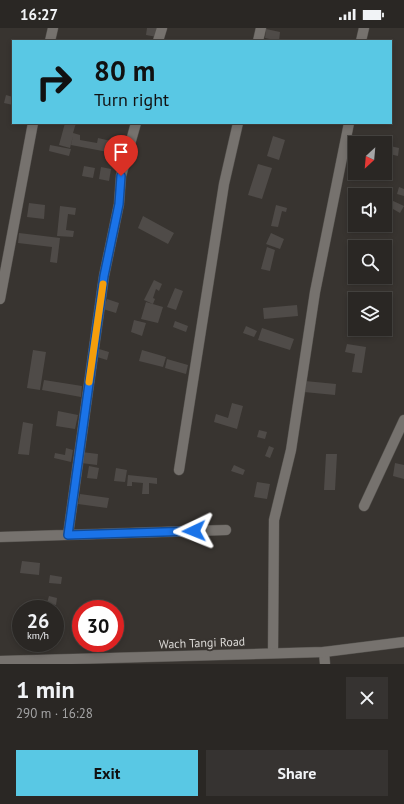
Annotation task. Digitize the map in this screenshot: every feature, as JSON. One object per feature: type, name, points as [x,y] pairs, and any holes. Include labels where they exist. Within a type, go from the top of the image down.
[{"type":"street","points":[[50,40],[53,28]]},
{"type":"street","points":[[158,40],[162,28]]},
{"type":"street","points":[[258,40],[261,28]]},
{"type":"street","points":[[361,40],[364,28]]},
{"type":"street","points":[[0,299],[33,124]]},
{"type":"street","points":[[68,535],[104,276],[119,204],[121,176],[136,124]]},
{"type":"street","points":[[179,470],[224,184],[238,124]]},
{"type":"street","points":[[273,653],[274,520],[291,450],[315,292],[349,124]]},
{"type":"street","points":[[364,506],[404,420]]},
{"type":"street","points":[[0,537],[226,530]]},
{"type":"street","name":"Wach Tangi Road","points":[[0,661],[324,652],[404,642]]},
{"type":"street","points":[[324,652],[325,664]]},
{"type":"building","points":[[147,28],[158,28],[157,37],[146,35]]},
{"type":"building","points":[[266,29],[280,32],[279,40],[265,38]]},
{"type":"building","points":[[6,95],[12,97],[12,105],[4,103]]},
{"type":"building","points":[[65,124],[76,124],[73,133],[80,135],[80,140],[97,143],[98,138],[115,142],[113,153],[71,145],[73,136],[70,148],[59,145]]},
{"type":"building","points":[[273,136],[285,140],[279,160],[267,156]]},
{"type":"building","points":[[50,145],[71,149],[69,156],[49,151]]},
{"type":"building","points":[[392,146],[399,148],[398,156],[392,155]]},
{"type":"building","points":[[258,164],[272,168],[262,199],[248,195]]},
{"type":"building","points":[[84,166],[95,168],[93,178],[82,176]]},
{"type":"building","points":[[101,167],[111,169],[109,181],[99,179]]},
{"type":"building","points":[[399,187],[404,189],[404,196],[397,194]]},
{"type":"building","points":[[392,200],[404,206],[400,213],[393,209],[392,211]]},
{"type":"building","points":[[29,203],[45,205],[44,219],[27,217]]},
{"type":"building","points":[[276,205],[287,208],[286,212],[282,211],[278,227],[271,226]]},
{"type":"building","points":[[60,206],[76,208],[75,215],[68,214],[66,230],[74,231],[73,237],[57,236]]},
{"type":"building","points":[[143,216],[174,233],[168,244],[138,228]]},
{"type":"building","points":[[19,233],[60,238],[57,263],[50,262],[52,247],[18,243]]},
{"type":"building","points":[[271,233],[284,239],[280,249],[266,244]]},
{"type":"building","points":[[267,247],[275,250],[270,271],[261,269]]},
{"type":"building","points":[[154,280],[162,284],[159,291],[156,289],[153,304],[144,300]]},
{"type":"building","points":[[175,288],[183,291],[176,310],[167,307]]},
{"type":"building","points":[[107,299],[119,303],[116,313],[103,309]]},
{"type":"building","points":[[146,302],[163,307],[158,323],[141,319]]},
{"type":"building","points":[[297,305],[298,316],[264,319],[263,308]]},
{"type":"building","points":[[134,320],[146,323],[142,336],[131,332]]},
{"type":"building","points":[[175,321],[188,326],[186,332],[173,327]]},
{"type":"building","points":[[246,326],[257,331],[254,337],[243,333]]},
{"type":"building","points":[[262,328],[294,339],[290,350],[258,340]]},
{"type":"building","points":[[347,344],[366,347],[362,373],[352,372],[355,354],[345,352]]},
{"type":"building","points":[[99,349],[109,352],[107,360],[97,357]]},
{"type":"building","points":[[33,350],[46,352],[40,390],[27,388]]},
{"type":"building","points":[[142,350],[166,357],[163,367],[139,361]]},
{"type":"building","points":[[167,359],[188,365],[186,374],[165,368]]},
{"type":"building","points":[[44,380],[82,386],[81,397],[42,390]]},
{"type":"building","points":[[305,381],[336,384],[335,395],[304,392]]},
{"type":"building","points":[[232,403],[243,406],[237,429],[214,422],[216,414],[228,418]]},
{"type":"building","points":[[58,411],[78,415],[75,429],[56,426]]},
{"type":"building","points":[[23,422],[33,424],[29,455],[18,454]]},
{"type":"building","points":[[259,430],[267,432],[265,439],[257,437]]},
{"type":"building","points":[[269,446],[274,448],[270,458],[265,456]]},
{"type":"building","points":[[66,448],[73,450],[71,462],[54,458],[55,453],[65,455]]},
{"type":"building","points":[[82,452],[98,454],[97,465],[81,463]]},
{"type":"building","points":[[326,454],[337,454],[335,490],[324,490]]},
{"type":"building","points":[[395,463],[404,465],[404,479],[393,476]]},
{"type":"building","points":[[234,465],[245,470],[243,475],[231,471]]},
{"type":"building","points":[[89,466],[99,468],[97,479],[87,478]]},
{"type":"building","points":[[116,468],[127,470],[125,482],[114,481]]},
{"type":"building","points":[[128,475],[157,478],[157,484],[149,483],[149,494],[142,494],[143,483],[132,482],[132,486],[127,486]]},
{"type":"building","points":[[257,482],[270,484],[267,499],[254,497]]},
{"type":"building","points":[[80,494],[109,498],[107,508],[78,504]]},
{"type":"building","points":[[22,561],[40,563],[39,575],[20,573]]},
{"type":"building","points":[[50,575],[62,577],[61,584],[49,583]]},
{"type":"building","points":[[49,596],[57,598],[57,600],[48,600]]},
{"type":"slow traffic","points":[[89,382],[103,284]]},
{"type":"route","points":[[121,176],[119,204],[104,276],[68,535],[194,531]]}]
